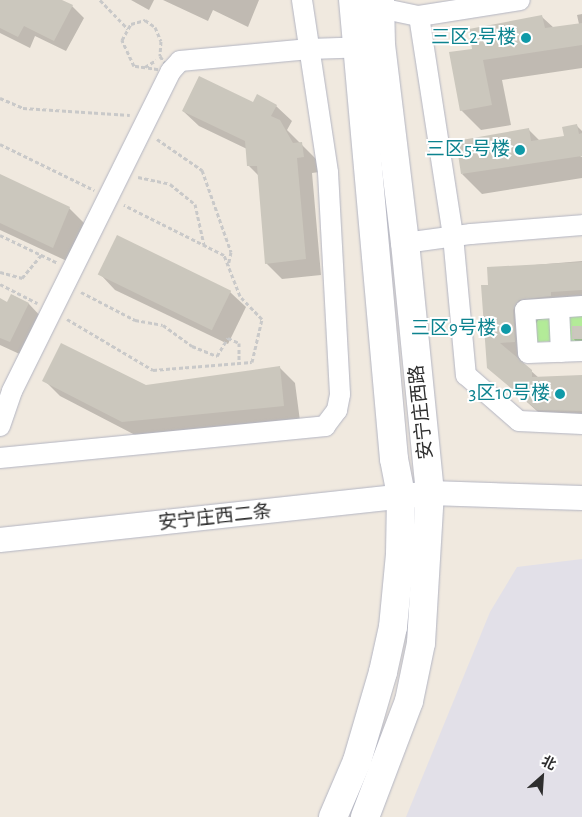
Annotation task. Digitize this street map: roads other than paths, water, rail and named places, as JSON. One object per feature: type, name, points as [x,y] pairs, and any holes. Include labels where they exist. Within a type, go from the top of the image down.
[{"type":"main road","points":[[333,817],[357,761],[385,663],[393,627],[400,554],[401,495],[394,459],[369,47],[354,0]]},
{"type":"main road","name":"安宁庄西路","points":[[365,817],[409,702],[421,643],[430,493],[405,243],[369,47],[380,4]]},
{"type":"street","points":[[0,458],[325,426],[337,410],[340,394],[328,172],[302,0]]},
{"type":"street","points":[[380,4],[419,16],[520,0]]},
{"type":"street","points":[[419,16],[453,236],[466,375],[519,421],[582,424]]},
{"type":"street","points":[[0,426],[12,391],[145,122],[165,63],[310,49],[369,47]]},
{"type":"street","points":[[405,243],[453,236],[582,225]]},
{"type":"street","points":[[582,306],[526,310],[528,354],[582,351]]},
{"type":"street","points":[[559,308],[561,352]]},
{"type":"street","name":"安宁庄西二条","points":[[0,540],[383,500],[401,495],[430,493],[582,498]]},
{"type":"place","name":"三区2号楼","points":[[526,38]]},
{"type":"place","name":"三区5号楼","points":[[520,150]]},
{"type":"place","name":"三区9号楼","points":[[506,329]]},
{"type":"place","name":"3区10号楼","points":[[560,394]]}]
